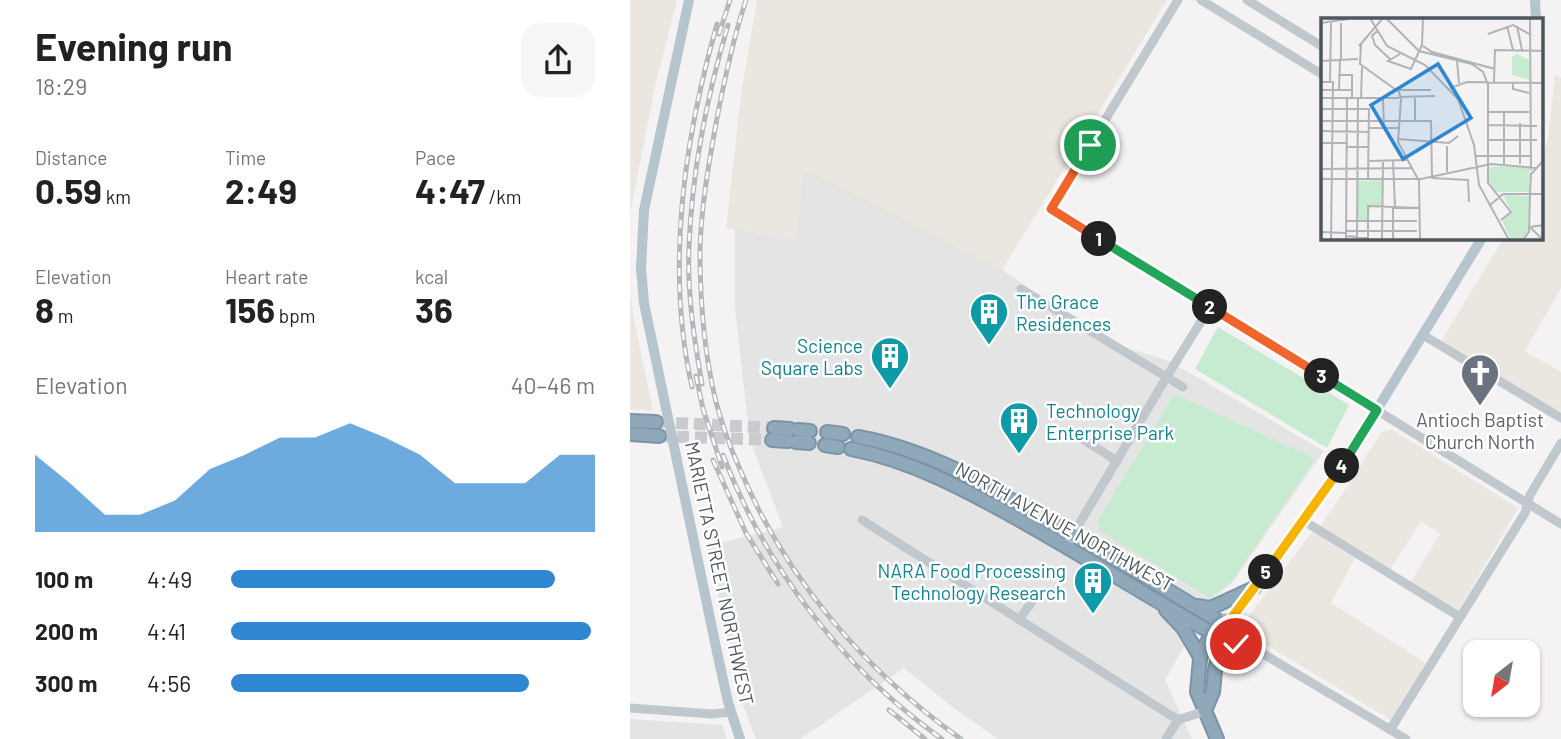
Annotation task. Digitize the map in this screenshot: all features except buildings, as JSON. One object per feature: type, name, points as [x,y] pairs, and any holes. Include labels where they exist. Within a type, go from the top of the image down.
[{"type":"highway","points":[[630,421],[656,422]]},
{"type":"highway","points":[[630,434],[659,436]]},
{"type":"highway","points":[[773,434],[798,436]]},
{"type":"highway","points":[[830,441],[843,434]]},
{"type":"highway","name":"NORTH AVENUE NORTHWEST","points":[[858,437],[906,450],[952,467],[1212,633],[1230,629]]},
{"type":"highway","name":"NORTH AVENUE NORTHWEST","points":[[851,449],[898,461],[936,476],[1192,605],[1230,629]]},
{"type":"highway","points":[[1192,605],[1215,607],[1254,588]]},
{"type":"highway","points":[[1154,598],[1183,628],[1200,657]]},
{"type":"highway","points":[[1217,739],[1197,692],[1200,657],[1220,621]]},
{"type":"highway","points":[[1205,711],[1213,692],[1215,670],[1230,629]]},
{"type":"main road","name":"MARIETTA STREET NORTHWEST","points":[[689,0],[647,188],[641,232],[641,268],[644,303],[717,652],[740,739]]},
{"type":"main road","points":[[1535,0],[1536,18]]},
{"type":"main road","points":[[1230,629],[1254,588],[1340,470],[1481,240]]},
{"type":"street","points":[[1178,0],[1051,209],[1561,524]]},
{"type":"street","points":[[1201,0],[1321,74]]},
{"type":"street","points":[[1247,0],[1321,46]]},
{"type":"street","points":[[1021,289],[1183,387]]},
{"type":"street","points":[[1069,541],[1210,307]]},
{"type":"street","points":[[1423,335],[1561,418]]},
{"type":"street","points":[[1073,433],[1117,461]]},
{"type":"street","points":[[1391,730],[1525,513],[1530,495],[1561,443]]},
{"type":"street","points":[[862,520],[1178,720]]},
{"type":"street","points":[[1304,521],[1460,617]]},
{"type":"street","points":[[1020,620],[1035,597]]},
{"type":"street","name":"NORTH AVENUE NORTHWEST","points":[[1230,629],[1255,649],[1406,739]]},
{"type":"street","points":[[630,708],[712,715],[731,712]]},
{"type":"street","points":[[1166,739],[1178,720],[1205,711]]},
{"type":"shaded area","points":[[630,0],[677,0],[655,86],[630,214]]},
{"type":"shaded area","points":[[757,0],[1167,0],[1002,270],[804,172],[796,240],[726,229],[741,95]]},
{"type":"shaded area","points":[[1555,75],[1561,78],[1561,288],[1525,351],[1561,372],[1561,414],[1441,341],[1503,240],[1544,240],[1544,152]]},
{"type":"shaded area","points":[[804,171],[1002,270],[1112,343],[1169,361],[1324,451],[1232,583],[1210,601],[1165,680],[1192,739],[998,739],[904,668],[800,739],[756,739],[741,700],[708,546],[783,527],[754,451],[747,415],[735,309],[735,229],[795,240]]},
{"type":"shaded area","points":[[630,292],[634,319],[653,411],[630,409]]},
{"type":"shaded area","points":[[1391,429],[1518,508],[1457,613],[1410,583],[1440,534],[1421,521],[1390,570],[1320,526],[1381,433]]},
{"type":"shaded area","points":[[1313,531],[1355,558],[1331,603],[1426,663],[1391,720],[1250,635],[1245,626],[1246,620]]},
{"type":"shaded area","points":[[630,719],[722,725],[727,739],[630,739]]},
{"type":"green space","points":[[1218,327],[1349,405],[1327,448],[1195,369]]},
{"type":"green space","points":[[1175,394],[1315,459],[1231,582],[1210,598],[1099,530],[1098,520]]},
{"type":"tunnel","points":[[658,422],[774,428]]},
{"type":"tunnel","points":[[659,436],[772,440]]},
{"type":"railway","points":[[719,34],[730,0]]},
{"type":"railway","points":[[746,0],[718,113],[705,189],[701,235],[700,269],[704,326],[708,365],[718,410],[732,452],[758,508],[779,547],[804,584],[860,652],[925,712],[961,739]]},
{"type":"railway","points":[[692,387],[680,296],[682,204],[695,113],[717,24]]},
{"type":"railway","points":[[702,384],[690,298],[693,190],[713,79],[728,25]]},
{"type":"railway","points":[[696,376],[703,409],[722,467]]},
{"type":"railway","points":[[723,455],[761,537],[811,613],[872,681],[942,739]]},
{"type":"railway","points":[[713,460],[746,533],[778,584]]},
{"type":"railway","points":[[889,710],[925,739]]},
{"type":"place","name":"The Grace Residences","points":[[989,346]]},
{"type":"place","name":"Science Square Labs","points":[[890,390]]},
{"type":"place","name":"Antioch Baptist Church North","points":[[1480,407]]},
{"type":"place","name":"Technology Enterprise Park","points":[[1019,455]]},
{"type":"place","name":"NARA Food Processing Technology Research","points":[[1093,615]]},
{"type":"route","points":[[1090,145],[1051,209],[1377,410],[1340,470],[1233,616],[1232,629],[1255,649],[1236,644]]}]
